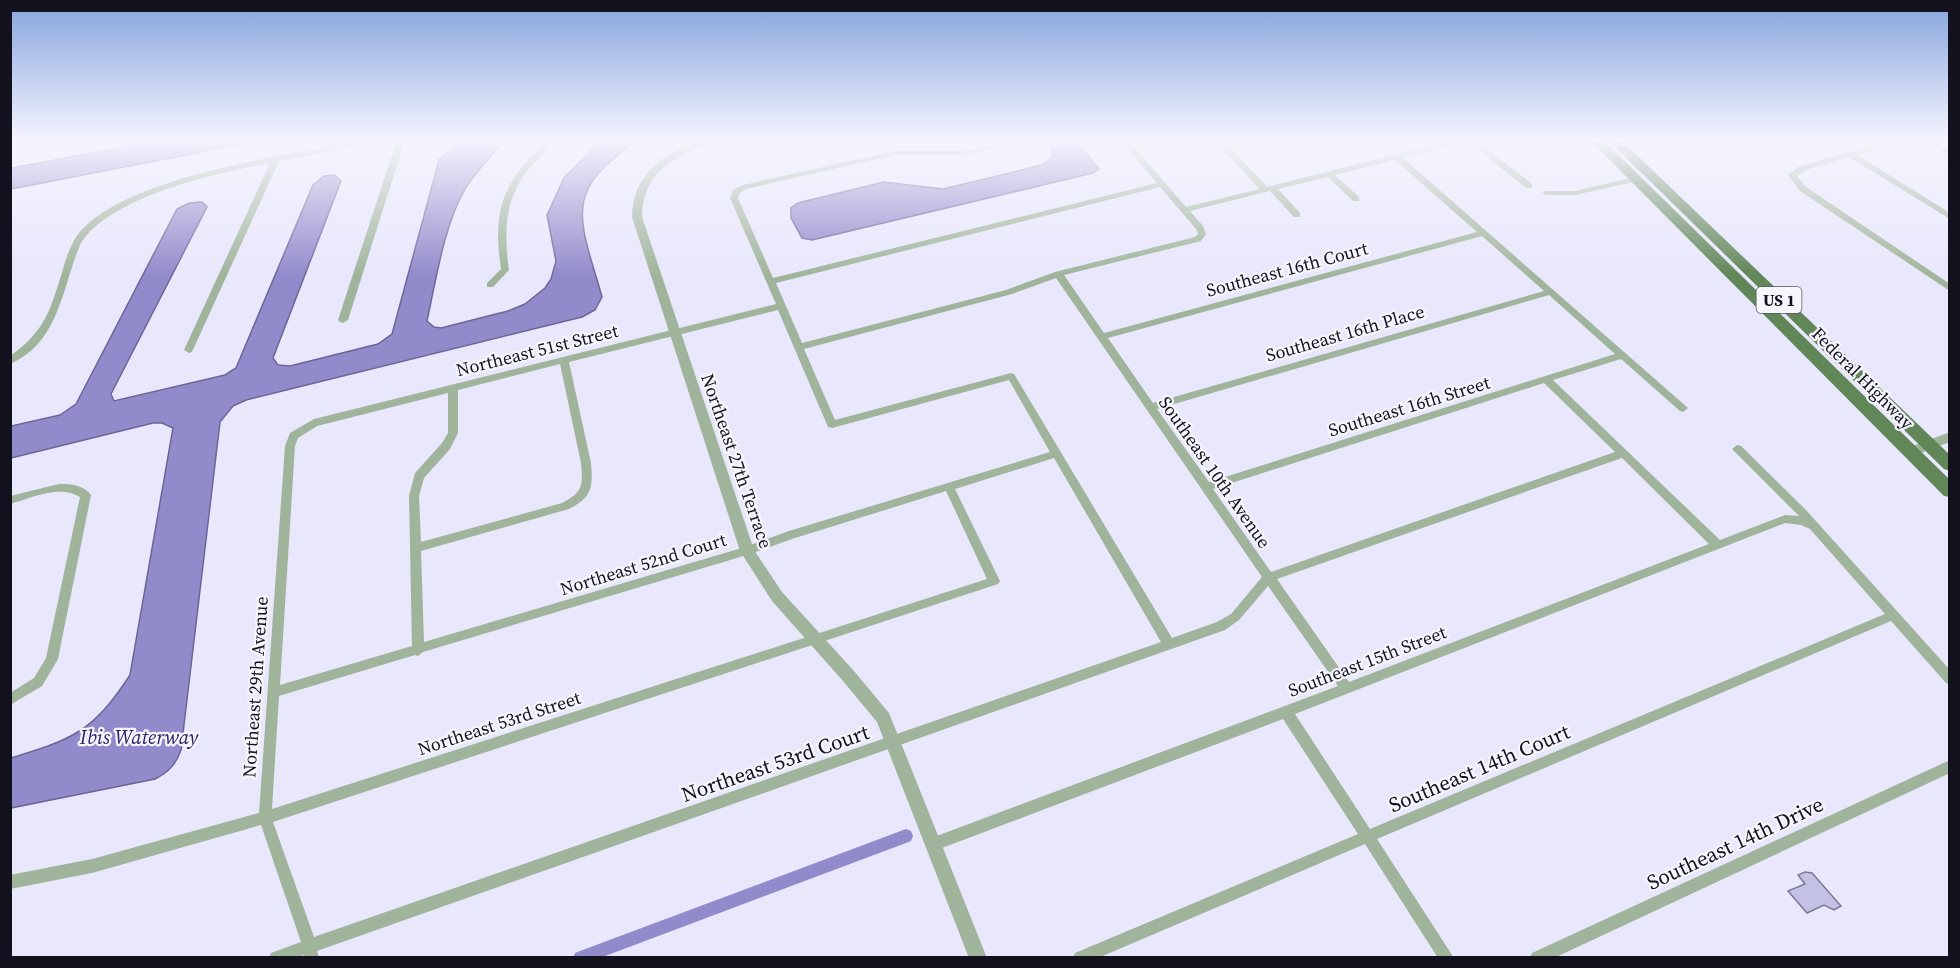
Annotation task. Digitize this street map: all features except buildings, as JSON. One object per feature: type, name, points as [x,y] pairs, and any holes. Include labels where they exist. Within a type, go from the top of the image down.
[{"type":"main road","name":"Federal Highway","points":[[1641,185],[1950,490]]},
{"type":"main road","points":[[1648,185],[1672,196]]},
{"type":"main road","name":"Federal Highway","points":[[1661,185],[1950,465]]},
{"type":"main road","points":[[1728,271],[1749,284],[1767,289]]},
{"type":"main road","points":[[1756,299],[1773,304],[1799,319]]},
{"type":"street","points":[[10,361],[32,346],[46,331],[75,246],[91,225],[131,200],[167,185]]},
{"type":"street","points":[[189,350],[264,185]]},
{"type":"street","points":[[343,320],[386,185]]},
{"type":"street","points":[[490,285],[505,270],[500,226],[515,185]]},
{"type":"street","name":"Northeast 27th Terrace","points":[[644,185],[635,205],[637,217],[747,551],[759,575],[782,605],[867,696],[883,718],[978,957]]},
{"type":"street","points":[[750,185],[742,187],[736,192],[734,198],[832,424],[1011,376],[1169,644]]},
{"type":"street","points":[[770,282],[1157,185]]},
{"type":"street","points":[[798,347],[1026,287],[1058,274],[1198,239],[1202,234],[1200,228],[1163,185]]},
{"type":"street","points":[[1265,185],[1298,215]]},
{"type":"street","points":[[1185,210],[1285,185]]},
{"type":"street","points":[[1342,185],[1356,199]]},
{"type":"street","points":[[1429,185],[1683,408]]},
{"type":"street","points":[[1546,193],[1575,193],[1609,185]]},
{"type":"street","points":[[1800,185],[1950,288]]},
{"type":"street","points":[[1899,185],[1950,217]]},
{"type":"street","name":"Southeast 16th Court","points":[[1101,337],[1482,233]]},
{"type":"street","name":"Southeast 10th Avenue","points":[[1058,274],[1346,688]]},
{"type":"street","name":"Southeast 16th Place","points":[[1150,407],[1549,292]]},
{"type":"street","name":"Northeast 51st Street","points":[[302,428],[314,423],[780,306]]},
{"type":"street","name":"Southeast 16th Street","points":[[1206,486],[1622,356]]},
{"type":"street","points":[[415,548],[564,506],[580,498],[586,489],[587,469],[564,360]]},
{"type":"street","points":[[1547,380],[1719,545]]},
{"type":"street","points":[[418,651],[414,496],[419,476],[446,447],[453,433],[453,388]]},
{"type":"street","name":"Northeast 29th Avenue","points":[[302,428],[294,436],[290,446],[265,818],[311,951]]},
{"type":"street","points":[[1910,452],[1950,437]]},
{"type":"street","points":[[1737,449],[1802,513],[1950,679]]},
{"type":"street","name":"Northeast 52nd Court","points":[[273,692],[418,651],[747,551],[789,535],[1056,454]]},
{"type":"street","points":[[1269,577],[1622,454]]},
{"type":"street","name":"Northeast 53rd Street","points":[[10,882],[187,842],[994,581],[950,487]]},
{"type":"street","points":[[10,500],[59,488],[80,490],[86,495],[52,659],[38,682],[10,700]]},
{"type":"street","name":"Southeast 15th Street","points":[[934,844],[1286,712],[1785,519],[1802,521],[1814,526]]},
{"type":"street","name":"Northeast 53rd Court","points":[[276,957],[311,951],[1228,622],[1269,577]]},
{"type":"street","name":"Southeast 14th Court","points":[[1080,957],[1894,615]]},
{"type":"street","points":[[1286,712],[1447,957]]},
{"type":"street","name":"Southeast 14th Drive","points":[[1537,957],[1950,766]]},
{"type":"water","points":[[11,185],[31,185],[11,189]]},
{"type":"water","name":"Ibis Waterway","points":[[313,185],[339,185],[273,358],[278,365],[290,366],[378,344],[392,334],[432,185],[468,185],[451,219],[442,253],[427,321],[434,327],[441,328],[508,311],[525,304],[545,288],[551,279],[556,261],[547,215],[561,185],[591,185],[583,208],[583,226],[602,297],[595,310],[582,317],[246,400],[233,406],[220,422],[181,750],[177,759],[168,770],[155,779],[11,808],[11,758],[51,745],[80,731],[105,709],[130,675],[173,428],[162,423],[153,423],[11,458],[11,426],[60,415],[76,404],[177,209],[189,203],[202,202],[207,207],[111,394],[114,401],[225,375],[236,368]]},
{"type":"water","points":[[871,185],[911,185],[943,189],[959,185],[1042,185],[812,240],[802,238],[791,218],[791,208],[798,203]]},
{"type":"waterway","points":[[580,958],[906,836]]}]
